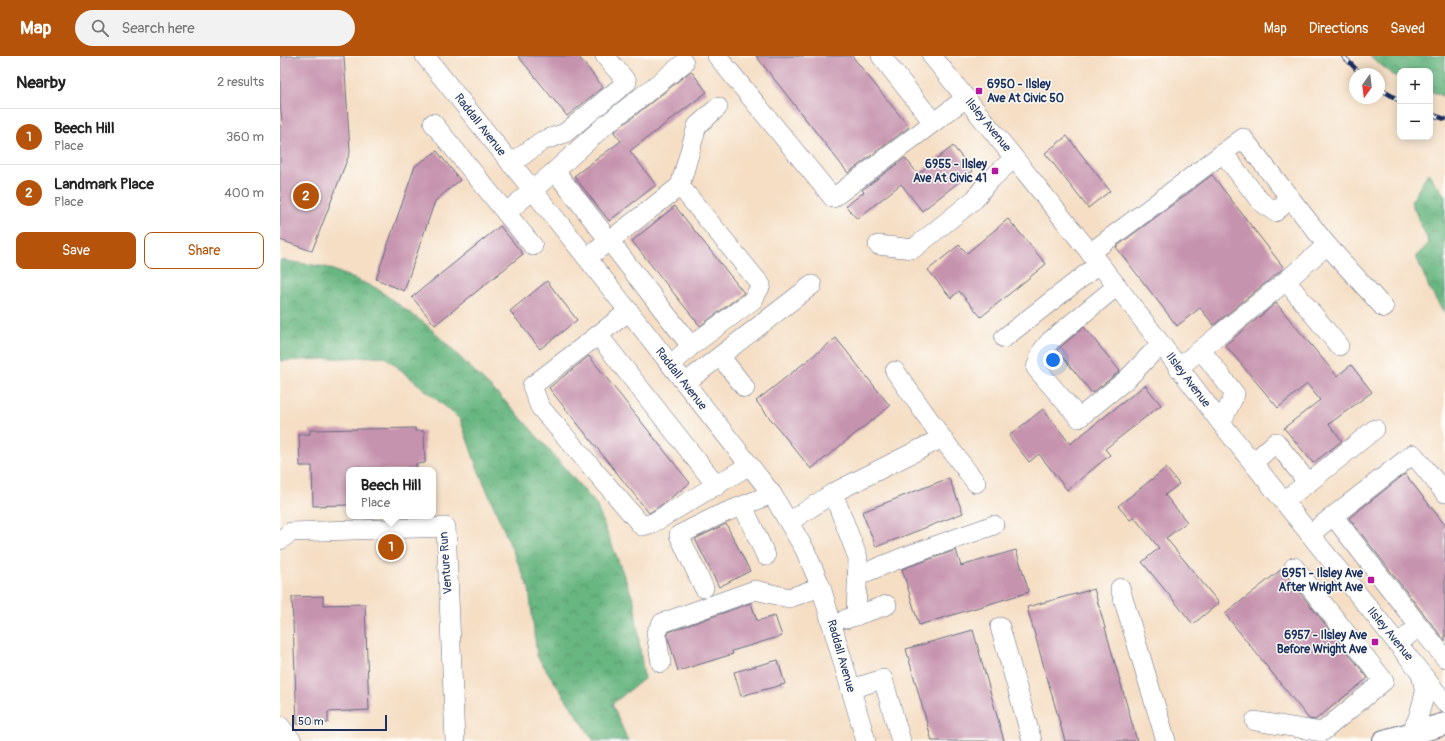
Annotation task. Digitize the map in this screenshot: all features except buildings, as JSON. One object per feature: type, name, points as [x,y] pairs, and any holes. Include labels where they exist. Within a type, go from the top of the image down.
[{"type":"main road","points":[[1384,741],[1445,724]]},
{"type":"street","name":"Raddall Avenue","points":[[425,56],[587,258],[748,466],[772,494],[805,550],[821,586],[866,741]]},
{"type":"street","points":[[511,164],[542,140],[565,133],[626,82],[605,56]]},
{"type":"street","points":[[717,56],[833,198],[966,98]]},
{"type":"street","points":[[881,56],[933,122]]},
{"type":"street","name":"Ilsley Avenue","points":[[932,56],[1117,286],[1221,423],[1445,703]]},
{"type":"street","points":[[506,213],[533,191],[603,127],[684,63]]},
{"type":"street","points":[[587,258],[680,186],[697,126],[718,107]]},
{"type":"street","points":[[433,123],[533,246]]},
{"type":"street","points":[[1004,338],[1094,258],[1243,138],[1327,245],[1384,308]]},
{"type":"street","points":[[1223,153],[1260,201],[1275,212],[1292,199]]},
{"type":"street","points":[[878,245],[913,249],[975,199],[986,184],[1014,158]]},
{"type":"street","points":[[555,171],[691,346]]},
{"type":"street","points":[[671,365],[691,346],[753,300],[761,285],[680,186]]},
{"type":"street","points":[[1178,368],[1327,245]]},
{"type":"street","points":[[1286,280],[1339,346]]},
{"type":"street","points":[[685,383],[812,285]]},
{"type":"street","points":[[1117,286],[1050,341],[1042,351],[1036,368],[1078,418],[1127,379],[1151,354],[1162,346]]},
{"type":"street","points":[[628,311],[532,386],[540,407],[642,526],[653,523],[748,466]]},
{"type":"street","points":[[598,335],[712,488],[719,515]]},
{"type":"street","points":[[1201,350],[1234,394],[1221,423]]},
{"type":"street","points":[[720,356],[745,388]]},
{"type":"street","points":[[895,371],[976,483]]},
{"type":"street","points":[[1283,501],[1308,483],[1375,429]]},
{"type":"street","points":[[789,522],[833,493],[942,438]]},
{"type":"street","points":[[1253,463],[1276,442],[1308,483]]},
{"type":"street","points":[[1310,534],[1413,454],[1445,493]]},
{"type":"street","points":[[833,493],[858,558],[856,616]]},
{"type":"street","points":[[704,588],[679,535],[719,515],[772,494]]},
{"type":"street","points":[[742,506],[766,556]]},
{"type":"street","points":[[1334,516],[1445,658]]},
{"type":"street","points":[[857,576],[901,558],[994,525]]},
{"type":"street","name":"Venture Run","points":[[280,540],[292,532],[446,527],[455,741]]},
{"type":"street","points":[[1255,721],[1324,736],[1384,681],[1294,567]]},
{"type":"street","points":[[661,663],[656,632],[662,623],[755,590],[789,598],[821,586]]},
{"type":"street","points":[[1120,588],[1166,741]]},
{"type":"street","points":[[832,625],[887,605]]},
{"type":"street","points":[[1398,644],[1419,626]]},
{"type":"street","points":[[1000,627],[1032,741]]},
{"type":"street","points":[[1411,733],[1418,718],[1425,693],[1421,672]]},
{"type":"street","points":[[851,689],[883,680],[901,741]]},
{"type":"street","points":[[280,726],[292,741]]},
{"type":"green space","points":[[1370,56],[1445,56],[1445,97],[1433,92],[1433,68],[1397,68],[1397,77]]},
{"type":"green space","points":[[1428,173],[1445,196],[1445,314],[1430,290],[1416,256],[1429,243],[1411,202]]},
{"type":"green space","points":[[280,260],[326,267],[376,288],[428,326],[515,411],[596,504],[634,601],[644,679],[612,704],[628,741],[594,741],[537,656],[529,589],[477,467],[460,419],[384,356],[280,361]]},
{"type":"railway","points":[[1343,56],[1355,68]]},
{"type":"railway","points":[[1385,92],[1397,99]]},
{"type":"railway","points":[[1433,115],[1445,119]]},
{"type":"place","name":"6950 - Ilsley Ave At Civic 50","points":[[979,91]]},
{"type":"place","name":"6955 - Ilsley Ave At Civic 41","points":[[995,171]]},
{"type":"place","name":"Landmark Place","points":[[306,196]]},
{"type":"place","name":"Beech Hill","points":[[391,547]]},
{"type":"place","name":"6951 - Ilsley Ave After Wright Ave","points":[[1371,580]]},
{"type":"place","name":"6957 - Ilsley Ave Before Wright Ave","points":[[1375,642]]}]
